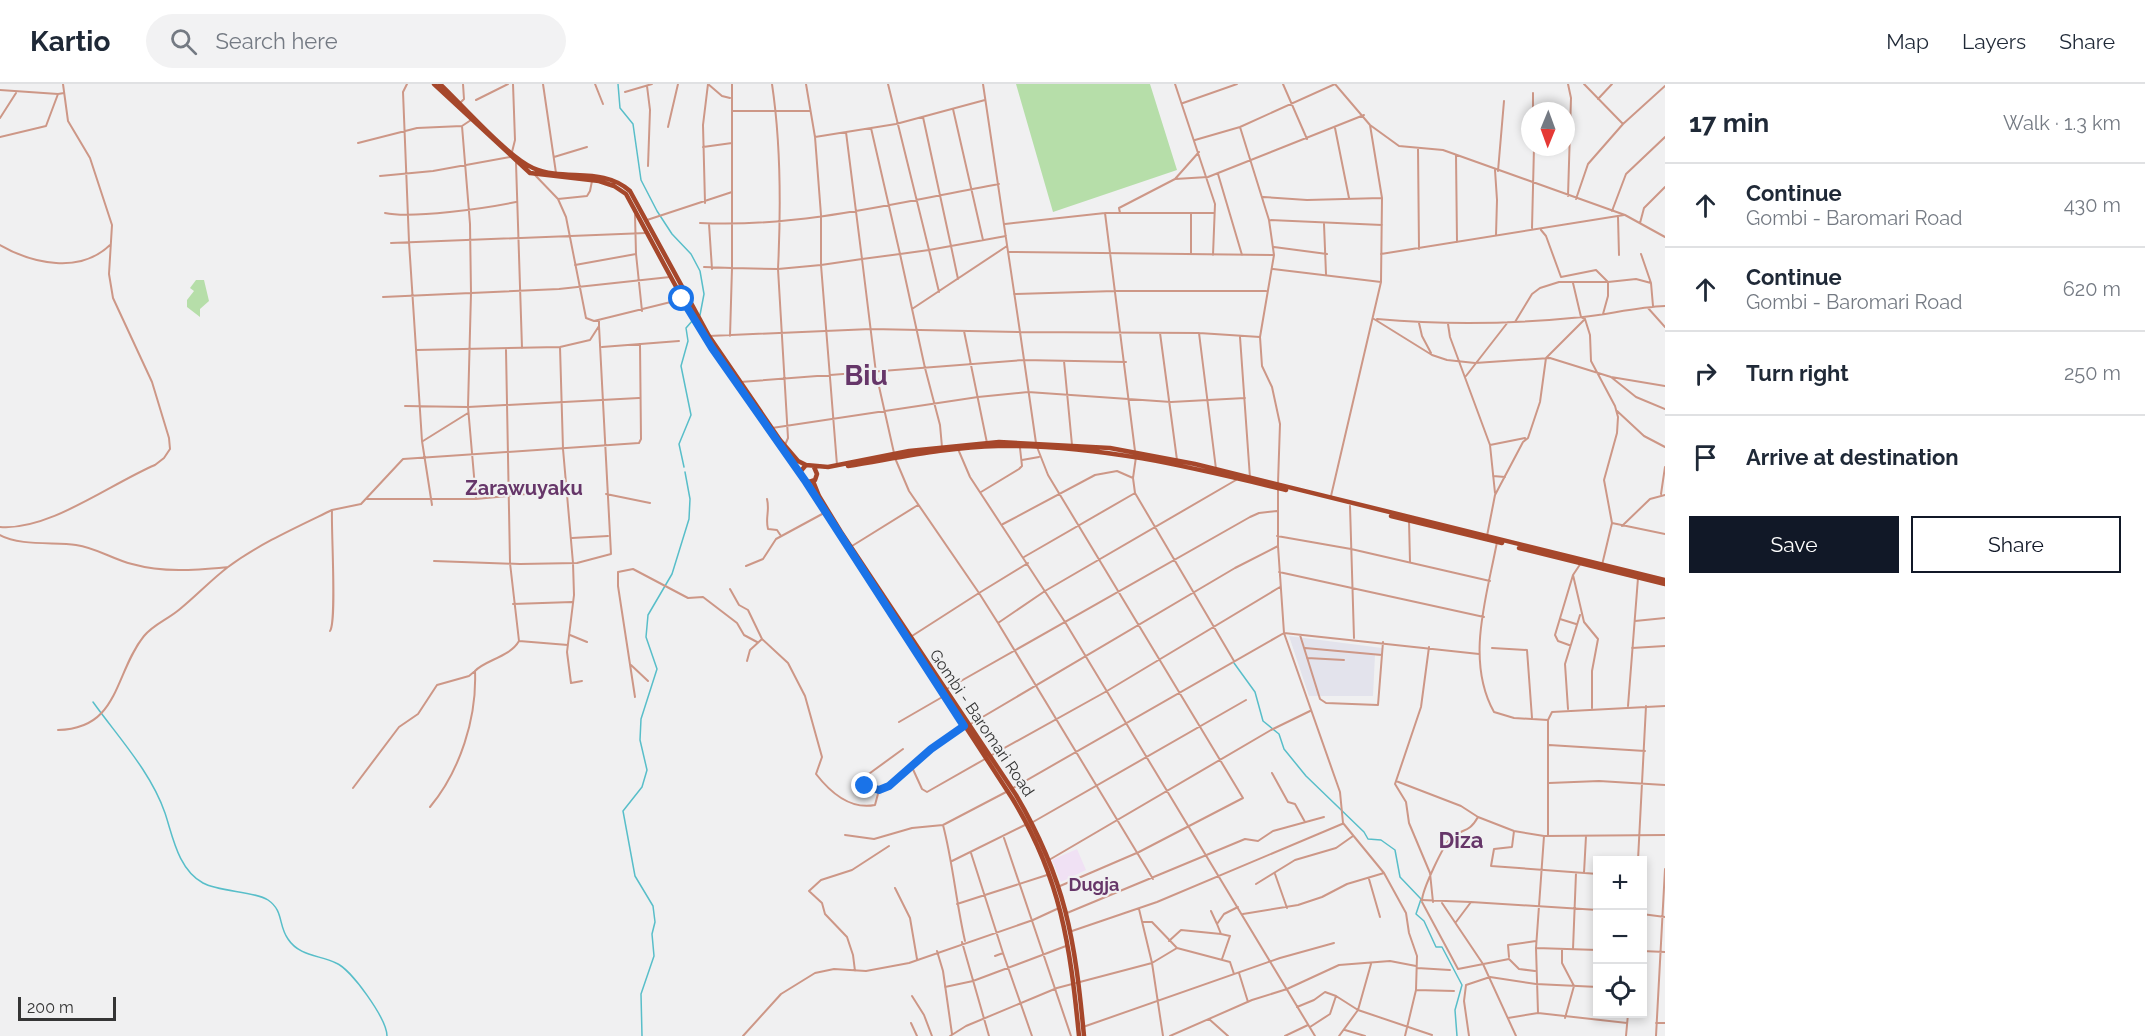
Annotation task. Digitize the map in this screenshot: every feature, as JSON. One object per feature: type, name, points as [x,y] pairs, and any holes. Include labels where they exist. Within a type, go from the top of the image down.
[{"type":"main road","points":[[434,84],[511,155],[516,163],[534,174],[592,180],[621,189],[635,207],[684,298]]},
{"type":"main road","points":[[440,84],[471,120],[511,155],[534,168],[556,173],[595,175],[620,183],[630,191],[647,220],[692,313],[806,482],[813,481],[817,476],[831,469],[894,455],[987,443],[1072,445],[1177,460],[1216,469],[1409,521],[1602,565],[1665,582]]},
{"type":"main road","points":[[696,319],[784,445],[806,465],[814,467],[837,465],[942,447],[1037,445],[1136,454],[1330,498],[1487,536],[1581,563],[1665,582]]},
{"type":"main road","points":[[800,474],[806,465]]},
{"type":"main road","points":[[814,467],[817,476]]},
{"type":"main road","name":"Gombi - Baromari Road","points":[[813,481],[819,496],[944,696],[966,725]]},
{"type":"main road","name":"Gombi - Baromari Road","points":[[806,482],[824,513],[910,637],[1010,790],[1049,860],[1060,886],[1072,931],[1079,1036]]},
{"type":"main road","name":"Gombi - Baromari Road","points":[[1029,824],[1050,874],[1060,908],[1069,945],[1084,1036]]},
{"type":"street","points":[[0,527],[27,525],[83,502],[155,465],[170,449],[169,438],[152,382],[113,298],[109,274],[112,225],[90,158],[68,121],[63,84]]},
{"type":"street","points":[[407,84],[404,92],[407,213],[422,441],[432,505]]},
{"type":"street","points":[[458,104],[464,99],[463,84]]},
{"type":"street","points":[[476,100],[508,84]]},
{"type":"street","points":[[380,176],[465,166],[511,155],[515,140],[513,84]]},
{"type":"street","points":[[543,84],[556,173]]},
{"type":"street","points":[[595,84],[603,104]]},
{"type":"street","points":[[625,92],[652,84]]},
{"type":"street","points":[[668,127],[678,84]]},
{"type":"street","points":[[708,84],[722,96],[731,99]]},
{"type":"street","points":[[705,203],[704,147],[708,84]]},
{"type":"street","points":[[730,336],[732,84]]},
{"type":"street","points":[[772,84],[776,111],[780,220],[778,269],[788,441],[784,445]]},
{"type":"street","points":[[806,84],[815,137],[821,214],[825,331],[837,465]]},
{"type":"street","points":[[888,84],[939,292]]},
{"type":"street","points":[[983,84],[1023,360],[1040,457],[1078,525],[1244,798],[1190,828],[1060,886]]},
{"type":"street","points":[[1175,84],[1209,177],[1215,204],[1214,255]]},
{"type":"street","points":[[1182,104],[1237,84]]},
{"type":"street","points":[[1283,84],[1307,139]]},
{"type":"street","points":[[1195,140],[1240,127],[1335,84],[1364,115],[1370,125],[1382,198],[1381,282],[1330,498]]},
{"type":"street","points":[[1568,84],[1570,98],[1568,196]]},
{"type":"street","points":[[1584,84],[1623,124]]},
{"type":"street","points":[[1598,99],[1612,84]]},
{"type":"street","points":[[647,86],[650,110],[648,166]]},
{"type":"street","points":[[1576,198],[1588,164],[1623,124],[1665,86]]},
{"type":"street","points":[[0,90],[64,93]]},
{"type":"street","points":[[0,118],[16,92]]},
{"type":"street","points":[[1533,93],[1533,102]]},
{"type":"street","points":[[0,137],[46,126],[58,94]]},
{"type":"street","points":[[815,137],[896,124],[986,100]]},
{"type":"street","points":[[1496,235],[1497,171],[1504,101]]},
{"type":"street","points":[[952,108],[983,240]]},
{"type":"street","points":[[732,111],[809,111]]},
{"type":"street","points":[[1175,179],[1209,177],[1364,115]]},
{"type":"street","points":[[923,117],[958,279]]},
{"type":"street","points":[[358,142],[404,130],[462,126],[471,120]]},
{"type":"street","points":[[1370,125],[1399,146],[1443,150],[1625,215],[1665,237]]},
{"type":"street","points":[[462,126],[470,241],[468,412],[470,454],[476,500]]},
{"type":"street","points":[[1240,127],[1263,197],[1274,247],[1260,337],[1262,366],[1272,387],[1280,424],[1276,512],[1284,633],[1340,792],[1343,824],[1384,873],[1406,913],[1409,933],[1417,956],[1416,990],[1405,1036]]},
{"type":"street","points":[[1335,127],[1349,198]]},
{"type":"street","points":[[871,128],[935,404],[942,447]]},
{"type":"street","points":[[846,132],[876,373],[894,455],[901,475],[918,505],[998,623],[1139,852],[1153,879]]},
{"type":"street","points":[[1612,211],[1626,174],[1665,137]]},
{"type":"street","points":[[704,147],[732,143]]},
{"type":"street","points":[[554,157],[587,147]]},
{"type":"street","points":[[1418,148],[1419,249]]},
{"type":"street","points":[[1120,213],[1119,208],[1175,179],[1199,152]]},
{"type":"street","points":[[1455,155],[1457,242]]},
{"type":"street","points":[[1532,229],[1533,156]]},
{"type":"street","points":[[516,163],[522,348]]},
{"type":"street","points":[[1218,173],[1242,255]]},
{"type":"street","points":[[534,174],[558,198],[572,236],[578,287],[586,318],[599,320],[642,311],[684,298]]},
{"type":"street","points":[[558,198],[587,196],[592,180]]},
{"type":"street","points":[[700,223],[780,220],[857,210],[999,184]]},
{"type":"street","points":[[1640,223],[1644,208],[1665,187]]},
{"type":"street","points":[[647,220],[705,203],[732,192]]},
{"type":"street","points":[[1263,197],[1382,198]]},
{"type":"street","points":[[385,213],[468,210],[517,202]]},
{"type":"street","points":[[635,207],[636,254],[642,311]]},
{"type":"street","points":[[1004,224],[1105,213],[1214,213]]},
{"type":"street","points":[[1105,213],[1126,362],[1136,454],[1133,478],[1135,493],[1234,661]]},
{"type":"street","points":[[1191,213],[1191,254]]},
{"type":"street","points":[[1382,254],[1625,215]]},
{"type":"street","points":[[1618,216],[1619,255]]},
{"type":"street","points":[[1269,220],[1382,225]]},
{"type":"street","points":[[708,224],[712,269]]},
{"type":"street","points":[[1324,224],[1326,274]]},
{"type":"street","points":[[1541,230],[1546,236],[1561,278],[1559,282]]},
{"type":"street","points":[[391,243],[648,232]]},
{"type":"street","points":[[704,267],[778,269],[821,265],[1006,236]]},
{"type":"street","points":[[0,246],[50,264],[95,257],[110,245]]},
{"type":"street","points":[[912,310],[1007,246]]},
{"type":"street","points":[[1274,247],[1327,254]]},
{"type":"street","points":[[1008,252],[1274,255]]},
{"type":"street","points":[[575,265],[636,254]]},
{"type":"street","points":[[1641,254],[1651,283],[1653,306]]},
{"type":"street","points":[[1272,268],[1381,282]]},
{"type":"street","points":[[1561,278],[1596,270],[1608,282],[1608,296],[1603,314]]},
{"type":"street","points":[[383,297],[578,287],[671,277]]},
{"type":"street","points":[[1515,322],[1536,291],[1559,282],[1608,282],[1636,279],[1651,283]]},
{"type":"street","points":[[1573,282],[1581,317]]},
{"type":"street","points":[[1014,294],[1266,291]]},
{"type":"street","points":[[1374,319],[1448,324],[1515,322],[1581,317],[1665,306]]},
{"type":"street","points":[[1648,308],[1665,327]]},
{"type":"street","points":[[1581,317],[1586,319]]},
{"type":"street","points":[[1374,319],[1432,355],[1460,362],[1545,358],[1611,377],[1665,386]]},
{"type":"street","points":[[1495,495],[1523,442],[1528,438],[1540,402],[1545,358],[1586,319]]},
{"type":"street","points":[[1586,319],[1595,371],[1616,410],[1644,436],[1665,447]]},
{"type":"street","points":[[434,561],[573,562],[609,556],[611,551],[608,536],[602,347],[599,320]]},
{"type":"street","points":[[1466,377],[1475,363],[1493,345],[1508,322]]},
{"type":"street","points":[[1419,323],[1422,336],[1432,355]]},
{"type":"street","points":[[1448,324],[1450,337],[1490,445],[1495,495],[1487,536]]},
{"type":"street","points":[[416,350],[506,350],[560,347],[590,340],[599,326]]},
{"type":"street","points":[[710,336],[871,329],[1199,333],[1260,337]]},
{"type":"street","points":[[964,330],[987,443]]},
{"type":"street","points":[[1160,333],[1177,460]]},
{"type":"street","points":[[1199,333],[1216,469]]},
{"type":"street","points":[[1239,336],[1250,478]]},
{"type":"street","points":[[602,347],[679,340]]},
{"type":"street","points":[[58,730],[75,730],[101,715],[115,695],[132,650],[153,626],[179,610],[228,567],[332,510],[352,507],[367,499],[398,461],[424,457],[563,449],[641,441],[640,344]]},
{"type":"street","points":[[560,347],[563,449],[573,562],[568,645],[571,683],[582,681]]},
{"type":"street","points":[[506,350],[510,563],[519,641]]},
{"type":"street","points":[[740,382],[1023,360],[1126,362]]},
{"type":"street","points":[[1064,360],[1072,445]]},
{"type":"street","points":[[1611,377],[1636,397],[1665,409]]},
{"type":"street","points":[[772,428],[978,397],[1028,392],[1171,402],[1245,398]]},
{"type":"street","points":[[405,406],[468,408],[640,398]]},
{"type":"street","points":[[1602,565],[1612,523],[1604,480],[1617,433],[1616,410]]},
{"type":"street","points":[[422,441],[468,412]]},
{"type":"street","points":[[1490,445],[1528,438]]},
{"type":"street","points":[[981,492],[1019,469],[1022,460],[1019,446]]},
{"type":"street","points":[[958,447],[970,477],[1087,657],[1315,1036]]},
{"type":"street","points":[[1022,460],[1040,457]]},
{"type":"street","points":[[1622,526],[1650,499],[1663,495],[1665,467]]},
{"type":"street","points":[[1002,524],[1095,475],[1110,471],[1124,473],[1133,478]]},
{"type":"street","points":[[1493,476],[1505,477]]},
{"type":"street","points":[[998,623],[1045,591],[1238,478]]},
{"type":"street","points":[[367,499],[476,500],[567,490]]},
{"type":"street","points":[[1024,557],[1135,493]]},
{"type":"street","points":[[606,494],[650,503]]},
{"type":"street","points":[[767,499],[770,514],[766,520],[768,529],[777,530],[781,536]]},
{"type":"street","points":[[851,546],[918,505]]},
{"type":"street","points":[[1350,506],[1354,639]]},
{"type":"street","points":[[330,631],[334,625],[335,611],[330,540],[332,510]]},
{"type":"street","points":[[945,690],[1250,517],[1259,513],[1276,512]]},
{"type":"street","points":[[746,566],[763,559],[771,544],[781,536],[824,513]]},
{"type":"street","points":[[1409,521],[1410,562]]},
{"type":"street","points":[[1612,523],[1665,534]]},
{"type":"street","points":[[0,535],[25,542],[42,541],[95,548],[113,559],[152,568],[180,571],[228,567]]},
{"type":"street","points":[[572,538],[608,536]]},
{"type":"street","points":[[1277,536],[1351,549],[1490,581]]},
{"type":"street","points":[[1498,541],[1479,654],[1481,674],[1494,711],[1514,718],[1548,720]]},
{"type":"street","points":[[903,749],[866,776],[865,786],[879,790],[889,786],[911,765],[966,725],[1087,657],[1194,592],[1278,546]]},
{"type":"street","points":[[910,637],[1028,563]]},
{"type":"street","points":[[1570,645],[1555,639],[1573,575],[1581,563]]},
{"type":"street","points":[[635,697],[618,586],[618,572],[621,569],[633,569],[688,598],[703,597],[737,623],[744,635],[757,642]]},
{"type":"street","points":[[1279,572],[1484,618]]},
{"type":"street","points":[[1573,575],[1581,614],[1598,639],[1592,671],[1592,708]]},
{"type":"street","points":[[1628,706],[1638,577]]},
{"type":"street","points":[[911,765],[922,789],[927,792],[1107,691],[1280,587]]},
{"type":"street","points":[[730,589],[739,605],[748,610],[762,639],[788,663],[805,696],[822,757],[816,774],[842,800],[854,804],[875,805],[879,790]]},
{"type":"street","points":[[513,604],[572,602]]},
{"type":"street","points":[[1568,709],[1565,664],[1581,614]]},
{"type":"street","points":[[1634,621],[1665,618]]},
{"type":"street","points":[[1560,619],[1576,624]]},
{"type":"street","points":[[845,835],[874,839],[912,828],[943,825],[1010,790],[1284,633],[1479,654]]},
{"type":"street","points":[[1300,634],[1322,702],[1376,706],[1379,703],[1383,642]]},
{"type":"street","points":[[570,635],[587,642]]},
{"type":"street","points":[[747,661],[750,650],[762,639]]},
{"type":"street","points":[[353,788],[399,727],[418,714],[437,685],[469,676],[481,665],[494,662],[519,641],[568,645]]},
{"type":"street","points":[[1632,648],[1665,646]]},
{"type":"street","points":[[1429,647],[1421,707],[1396,787],[1406,802],[1410,823],[1430,873],[1433,902]]},
{"type":"street","points":[[1303,648],[1382,656]]},
{"type":"street","points":[[1492,648],[1527,650],[1532,718]]},
{"type":"street","points":[[1307,658],[1344,660]]},
{"type":"street","points":[[631,665],[648,681]]},
{"type":"street","points":[[430,807],[453,774],[475,696],[475,671]]},
{"type":"street","points":[[899,722],[944,696]]},
{"type":"street","points":[[952,861],[1004,838],[1246,700]]},
{"type":"street","points":[[1638,856],[1644,784],[1646,706]]},
{"type":"street","points":[[1538,1014],[1535,971],[1536,941],[1540,870],[1546,836],[1549,783],[1548,720],[1554,710],[1665,706]]},
{"type":"street","points":[[1049,860],[1167,790],[1310,711]]},
{"type":"street","points":[[1549,745],[1645,751]]},
{"type":"street","points":[[1272,773],[1288,801],[1295,804],[1305,822]]},
{"type":"street","points":[[1396,781],[1461,806],[1478,818],[1514,831],[1546,836],[1665,835]]},
{"type":"street","points":[[1549,783],[1578,781],[1665,785]]},
{"type":"street","points":[[1067,913],[1245,839],[1258,841],[1273,831],[1324,817]]},
{"type":"street","points":[[1478,818],[1469,829],[1449,840],[1430,873],[1421,900],[1435,931],[1458,969],[1509,958]]},
{"type":"street","points":[[1072,931],[1139,909],[1343,824]]},
{"type":"street","points":[[943,825],[952,861],[963,942],[989,1036]]},
{"type":"street","points":[[1514,831],[1512,847],[1494,849],[1491,866],[1593,874]]},
{"type":"street","points":[[1256,884],[1295,860],[1336,848],[1353,836]]},
{"type":"street","points":[[1584,873],[1586,836]]},
{"type":"street","points":[[1004,838],[1071,1036]]},
{"type":"street","points":[[855,971],[847,937],[825,914],[822,903],[809,891],[822,880],[852,870],[889,846]]},
{"type":"street","points":[[971,853],[1032,1036]]},
{"type":"street","points":[[1656,1036],[1663,952],[1665,868]]},
{"type":"street","points":[[1243,914],[1287,908],[1322,897],[1347,884],[1384,873]]},
{"type":"street","points":[[1573,949],[1576,873]]},
{"type":"street","points":[[957,904],[1050,874]]},
{"type":"street","points":[[1275,874],[1287,908]]},
{"type":"street","points":[[1369,879],[1380,917]]},
{"type":"street","points":[[895,888],[910,918],[917,959]]},
{"type":"street","points":[[1421,900],[1442,903],[1472,902],[1593,910]]},
{"type":"street","points":[[1456,922],[1472,902]]},
{"type":"street","points":[[1442,903],[1483,964],[1516,1036]]},
{"type":"street","points":[[1217,924],[1224,914],[1238,907]]},
{"type":"street","points":[[743,1036],[781,994],[815,973],[834,969],[855,971],[888,968],[1033,920],[1060,908]]},
{"type":"street","points":[[1139,909],[1152,963],[1163,1036]]},
{"type":"street","points":[[1210,911],[1221,934]]},
{"type":"street","points":[[1647,915],[1664,917]]},
{"type":"street","points":[[1142,922],[1150,921],[1176,948],[1230,962],[1234,974]]},
{"type":"street","points":[[1169,941],[1182,930],[1230,936],[1222,960]]},
{"type":"street","points":[[1535,971],[1519,969],[1509,958],[1508,945],[1536,941]]},
{"type":"street","points":[[1083,1027],[1239,972],[1334,943]]},
{"type":"street","points":[[945,987],[973,981],[1069,945]]},
{"type":"street","points":[[937,951],[945,987],[951,1035],[1056,988],[1152,963],[1176,948]]},
{"type":"street","points":[[1536,948],[1593,950]]},
{"type":"street","points":[[1562,949],[1562,963],[1574,986],[1566,1018]]},
{"type":"street","points":[[1647,951],[1663,952]]},
{"type":"street","points":[[995,956],[1003,953]]},
{"type":"street","points":[[1170,1036],[1248,1002],[1287,989],[1339,965],[1353,962],[1371,964],[1390,961],[1416,967],[1450,970]]},
{"type":"street","points":[[1339,1036],[1358,1010],[1371,964]]},
{"type":"street","points":[[1239,972],[1248,1002]]},
{"type":"street","points":[[1469,1036],[1466,985],[1490,977],[1536,984],[1593,987]]},
{"type":"street","points":[[1416,990],[1454,991]]},
{"type":"street","points":[[1297,1007],[1314,1000],[1325,992],[1358,1010],[1432,1035]]},
{"type":"street","points":[[912,996],[924,1015],[932,1036]]},
{"type":"street","points":[[1285,1036],[1330,1014],[1336,996]]},
{"type":"street","points":[[1508,1018],[1538,1014],[1627,1023]]},
{"type":"street","points":[[1626,1036],[1628,1018]]},
{"type":"street","points":[[1209,1019],[1228,1036]]},
{"type":"street","points":[[911,1023],[917,1036]]},
{"type":"street","points":[[1656,1023],[1665,1023]]},
{"type":"street","points":[[1345,1030],[1365,1036]]},
{"type":"shaded area","points":[[1289,636],[1382,648],[1382,656],[1375,655],[1373,696],[1309,696]]},
{"type":"shaded area","points":[[1077,849],[1086,870],[1061,882],[1052,860]]},
{"type":"green space","points":[[1016,84],[1150,84],[1177,170],[1053,212]]},
{"type":"green space","points":[[196,280],[204,280],[209,301],[200,309],[200,317],[187,307],[187,300],[194,291],[190,288]]},
{"type":"waterway","points":[[618,84],[620,108],[633,124],[641,180],[657,211],[672,234],[691,254],[700,271],[704,294],[700,315]]},
{"type":"waterway","points":[[684,467],[679,444],[691,415],[681,366],[688,341],[686,328],[693,320]]},
{"type":"waterway","points":[[642,1036],[641,994],[654,956],[652,934],[655,922],[653,906],[635,876],[623,811],[642,787],[647,770],[640,740],[641,719],[657,669],[646,637],[648,615],[672,574],[689,519],[690,499],[685,472]]},
{"type":"waterway","points":[[1234,663],[1255,692],[1263,721],[1279,734],[1284,749],[1306,776],[1364,832],[1368,839],[1381,840],[1395,850],[1400,877],[1421,899],[1416,914],[1424,921],[1436,947],[1442,947],[1462,985],[1455,1010],[1457,1036]]},
{"type":"waterway","points":[[93,702],[151,783],[165,813],[178,852],[188,870],[210,886],[255,895],[273,904],[279,913],[285,934],[293,945],[304,952],[336,963],[359,984],[381,1018],[387,1036]]},
{"type":"district","name":"Biu","points":[[866,375]]},
{"type":"district","name":"Zarawuyaku","points":[[524,488]]},
{"type":"district","name":"Diza","points":[[1461,840]]},
{"type":"district","name":"Dugja","points":[[1094,884]]},
{"type":"route","points":[[682,299],[712,348],[800,474],[801,479],[806,482],[964,726],[905,769],[889,786],[879,790],[865,786]]}]
